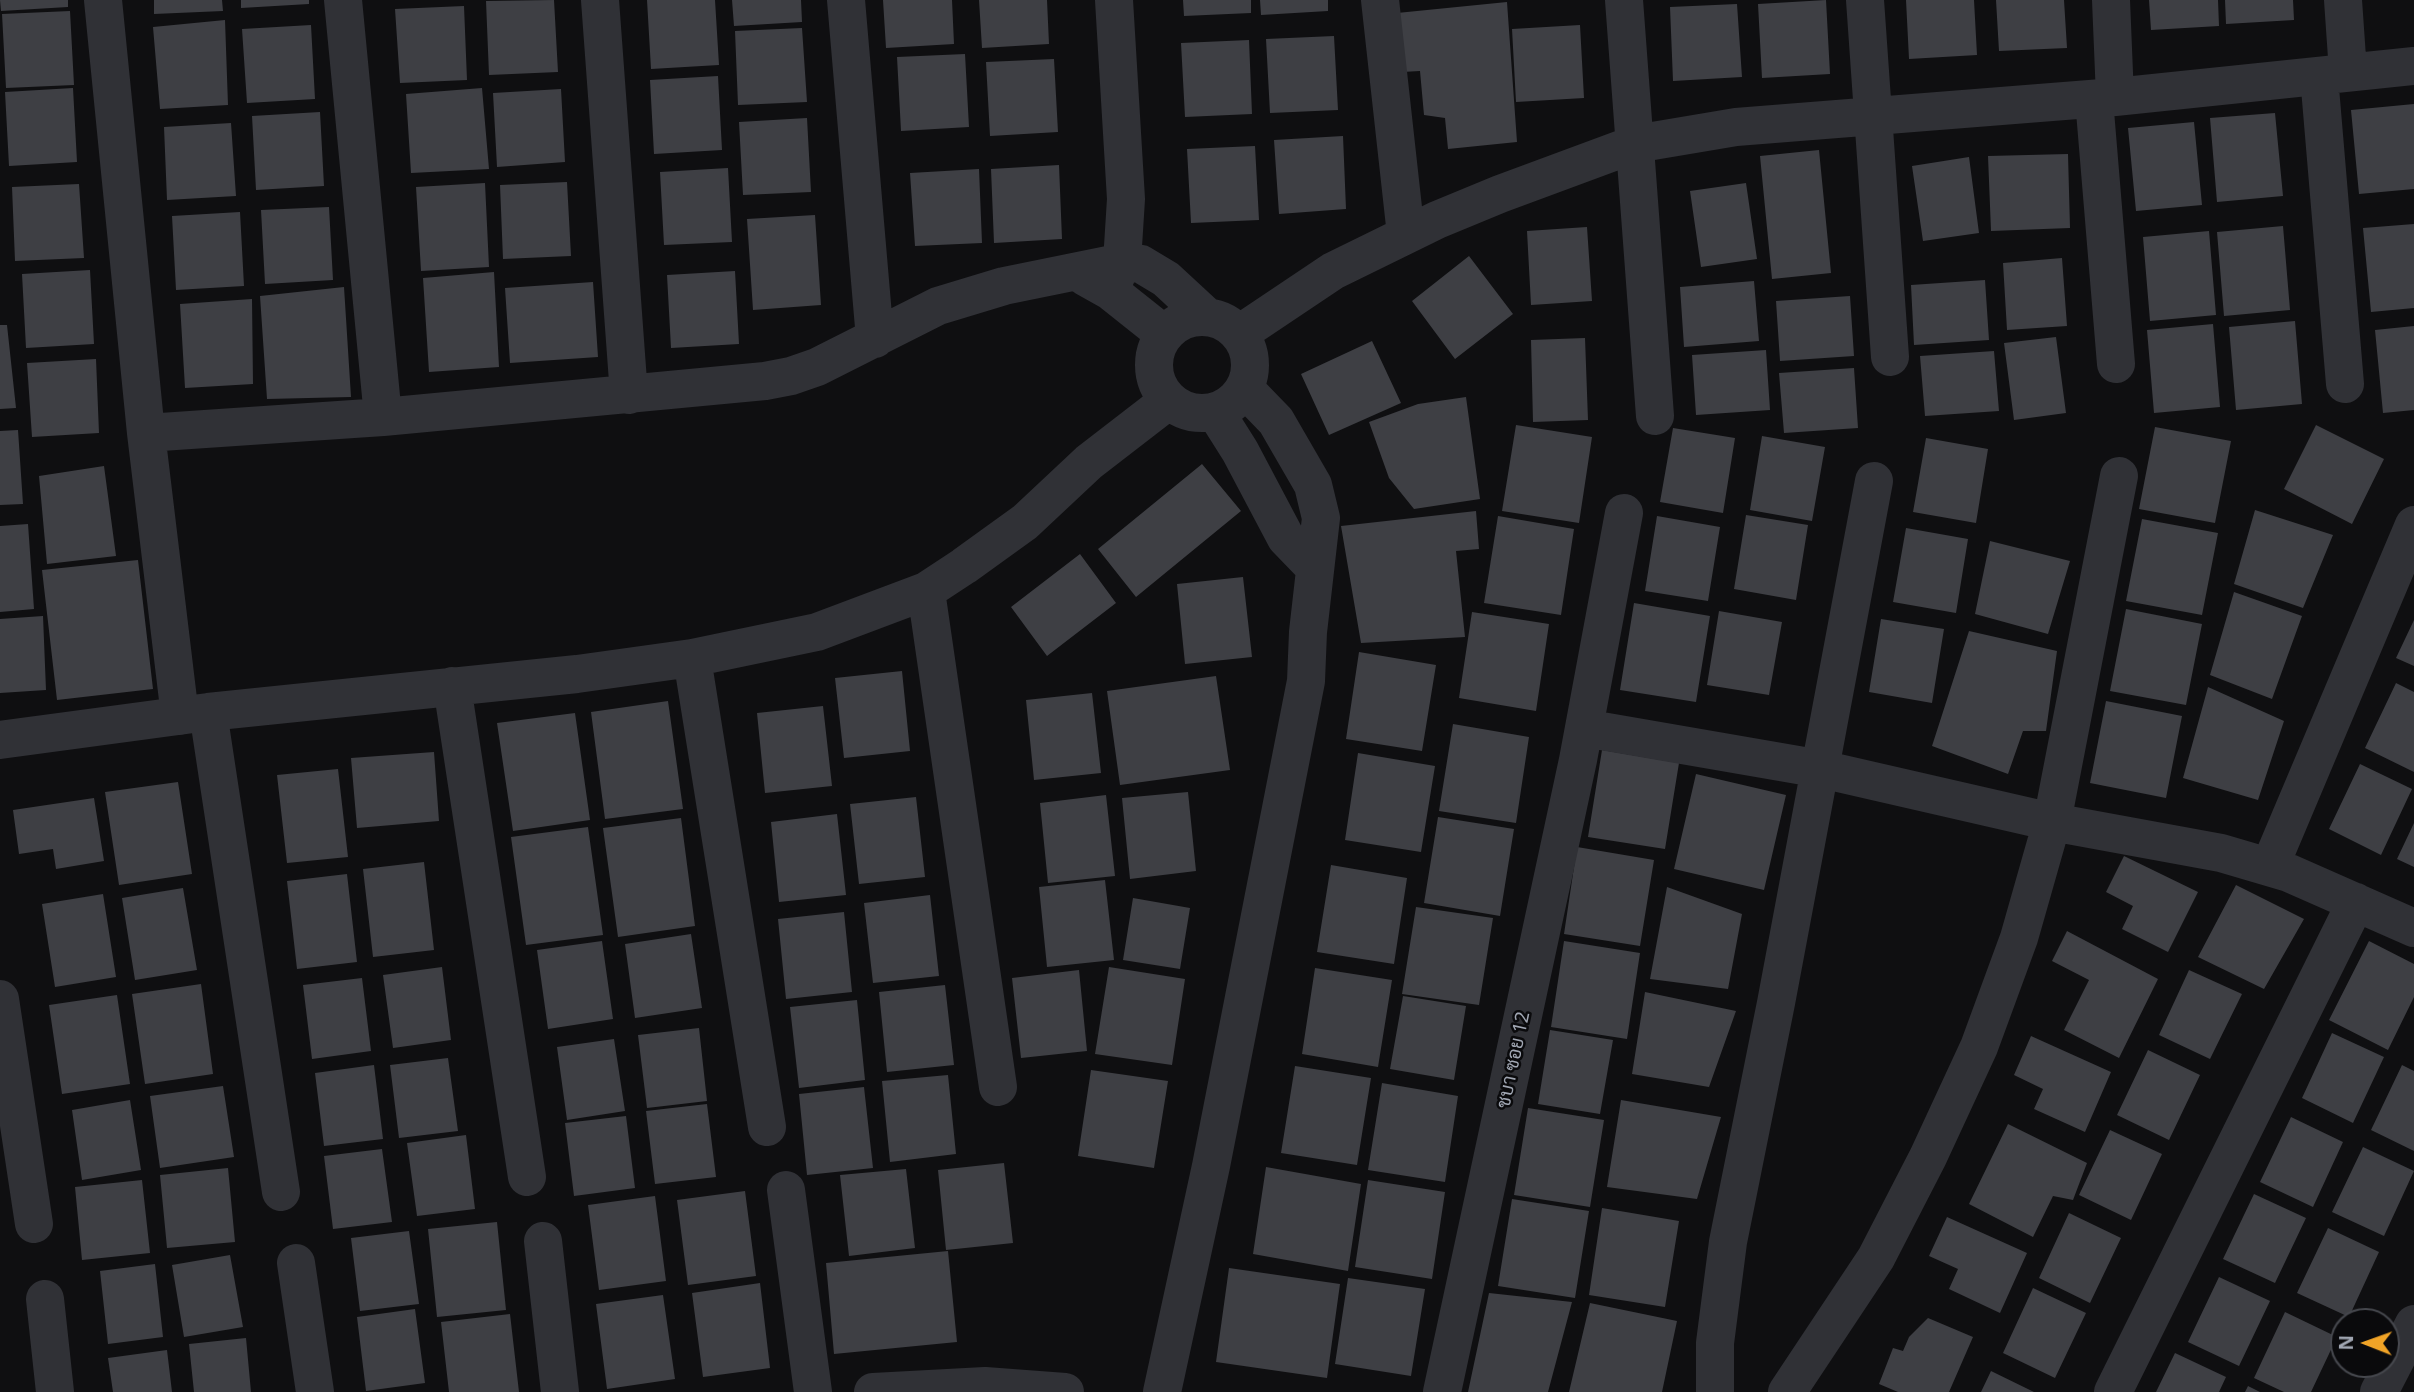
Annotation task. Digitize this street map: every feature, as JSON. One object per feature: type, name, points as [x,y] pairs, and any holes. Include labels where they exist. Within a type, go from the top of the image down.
[{"type":"street","points":[[103,0],[146,433],[281,1192]]},
{"type":"street","points":[[343,0],[383,417]]},
{"type":"street","points":[[600,0],[628,395]]},
{"type":"street","points":[[846,0],[875,339]]},
{"type":"street","points":[[1114,0],[1126,198],[1116,276],[1164,334]]},
{"type":"street","points":[[1380,0],[1406,235]]},
{"type":"street","points":[[1624,0],[1655,416]]},
{"type":"street","points":[[1865,0],[1890,357]]},
{"type":"street","points":[[2110,0],[2105,98],[2116,363]]},
{"type":"street","points":[[2343,0],[2333,74],[2346,384]]},
{"type":"street","points":[[1239,334],[1333,271],[1406,235],[1500,194],[1635,144],[1736,127],[2105,98],[2414,65]]},
{"type":"street","points":[[146,433],[383,417],[765,381],[817,367],[938,306],[1004,286],[1074,271],[1116,276],[1141,264],[1166,279],[1206,316]]},
{"type":"street","points":[[1206,316],[1225,321],[1239,334],[1249,351],[1251,370],[1245,389],[1233,404],[1216,413],[1199,414],[1182,411],[1168,401],[1158,387],[1153,369],[1155,351],[1164,334],[1183,320],[1206,316]]},
{"type":"street","points":[[1162,1392],[1211,1166],[1306,681],[1314,567],[1321,518],[1313,485],[1276,421],[1245,389]]},
{"type":"street","points":[[0,740],[194,714],[577,674],[692,659],[817,632],[926,591],[1025,522],[1089,462],[1168,401]]},
{"type":"street","points":[[1216,413],[1240,451],[1286,538],[1314,567]]},
{"type":"street","points":[[1787,1392],[1876,1258],[1928,1157],[1979,1048],[2019,938],[2052,822],[2119,476]]},
{"type":"street","points":[[1714,1392],[1715,1343],[1728,1242],[1821,769],[1874,481]]},
{"type":"street","name":"ชบา ซอย 12","points":[[1443,1392],[1584,728],[1624,513]]},
{"type":"street","points":[[2270,866],[2414,525]]},
{"type":"street","points":[[926,591],[998,1087]]},
{"type":"street","points":[[692,659],[767,1127]]},
{"type":"street","points":[[452,686],[527,1177]]},
{"type":"street","points":[[1584,728],[1821,769],[2052,822],[2221,853],[2270,866],[2414,928]]},
{"type":"street","points":[[2113,1392],[2356,902]]},
{"type":"street","points":[[0,999],[34,1224]]},
{"type":"street","points":[[786,1190],[813,1392]]},
{"type":"street","points":[[542,1241],[560,1392]]},
{"type":"street","points":[[296,1263],[315,1392]]},
{"type":"street","points":[[45,1299],[55,1392]]},
{"type":"street","points":[[2379,1392],[2414,1324]]},
{"type":"street","points":[[873,1392],[985,1386],[1065,1392]]},
{"type":"building","points":[[0,0],[68,0],[68,7],[1,11]]},
{"type":"building","points":[[154,0],[222,0],[223,11],[154,14]]},
{"type":"building","points":[[241,0],[309,0],[309,4],[241,8]]},
{"type":"building","points":[[554,0],[558,72],[489,75],[486,1]]},
{"type":"building","points":[[647,0],[715,0],[719,65],[651,69]]},
{"type":"building","points":[[732,0],[801,0],[802,22],[734,26]]},
{"type":"building","points":[[883,0],[952,0],[954,44],[886,48]]},
{"type":"building","points":[[979,0],[1047,0],[1049,44],[982,48]]},
{"type":"building","points":[[1183,0],[1251,0],[1251,13],[1184,16]]},
{"type":"building","points":[[1260,0],[1328,0],[1328,11],[1261,15]]},
{"type":"building","points":[[1826,0],[1830,74],[1762,78],[1758,4]]},
{"type":"building","points":[[1906,0],[1974,0],[1977,55],[1909,59]]},
{"type":"building","points":[[1996,0],[2064,0],[2067,48],[1999,51]]},
{"type":"building","points":[[2149,0],[2218,0],[2219,26],[2151,30]]},
{"type":"building","points":[[2225,0],[2293,0],[2294,20],[2226,24]]},
{"type":"building","points":[[1507,2],[1517,142],[1448,149],[1445,118],[1424,115],[1420,71],[1402,72],[1397,13]]},
{"type":"building","points":[[1737,4],[1742,77],[1673,81],[1670,7]]},
{"type":"building","points":[[464,6],[467,80],[400,83],[395,9]]},
{"type":"building","points":[[70,11],[74,85],[6,88],[2,14]]},
{"type":"building","points":[[225,20],[228,105],[160,109],[153,27]]},
{"type":"building","points":[[311,25],[315,99],[247,103],[242,29]]},
{"type":"building","points":[[1580,25],[1584,98],[1516,102],[1512,29]]},
{"type":"building","points":[[802,28],[807,102],[738,105],[735,31]]},
{"type":"building","points":[[1334,36],[1338,110],[1270,113],[1266,39]]},
{"type":"building","points":[[1249,40],[1252,114],[1185,117],[1181,43]]},
{"type":"building","points":[[965,54],[969,127],[901,131],[897,57]]},
{"type":"building","points":[[1054,59],[1058,132],[990,136],[986,62]]},
{"type":"building","points":[[718,76],[722,150],[654,154],[650,80]]},
{"type":"building","points":[[73,88],[77,162],[9,166],[5,92]]},
{"type":"building","points":[[482,88],[489,169],[411,173],[406,94]]},
{"type":"building","points":[[561,89],[565,162],[497,167],[493,93]]},
{"type":"building","points":[[2414,104],[2414,189],[2359,194],[2351,110]]},
{"type":"building","points":[[320,112],[324,186],[256,190],[252,116]]},
{"type":"building","points":[[2275,113],[2283,196],[2217,202],[2210,118]]},
{"type":"building","points":[[807,118],[811,192],[743,195],[739,122]]},
{"type":"building","points":[[2194,122],[2202,205],[2136,211],[2128,128]]},
{"type":"building","points":[[231,123],[236,196],[167,200],[164,127]]},
{"type":"building","points":[[1343,136],[1346,209],[1279,214],[1274,140]]},
{"type":"building","points":[[1255,146],[1259,220],[1191,223],[1187,149]]},
{"type":"building","points":[[1819,150],[1831,273],[1772,279],[1760,156]]},
{"type":"building","points":[[2068,154],[2070,228],[1991,231],[1988,156]]},
{"type":"building","points":[[1969,157],[1979,233],[1923,241],[1912,166]]},
{"type":"building","points":[[1059,165],[1062,239],[994,243],[991,169]]},
{"type":"building","points":[[728,168],[732,242],[664,245],[660,172]]},
{"type":"building","points":[[979,169],[982,243],[915,246],[910,173]]},
{"type":"building","points":[[567,182],[571,256],[503,259],[500,185]]},
{"type":"building","points":[[485,183],[489,267],[421,271],[416,187]]},
{"type":"building","points":[[1746,183],[1757,259],[1701,267],[1690,191]]},
{"type":"building","points":[[79,184],[84,258],[15,261],[12,187]]},
{"type":"building","points":[[329,207],[333,280],[265,284],[261,210]]},
{"type":"building","points":[[240,212],[244,286],[176,290],[172,216]]},
{"type":"building","points":[[815,215],[821,305],[753,310],[747,219]]},
{"type":"building","points":[[2414,224],[2414,308],[2371,312],[2363,228]]},
{"type":"building","points":[[2283,226],[2290,310],[2224,316],[2217,232]]},
{"type":"building","points":[[1587,227],[1592,301],[1531,305],[1527,231]]},
{"type":"building","points":[[2209,231],[2216,315],[2150,321],[2143,237]]},
{"type":"building","points":[[1469,256],[1513,314],[1455,359],[1412,301]]},
{"type":"building","points":[[2062,258],[2067,326],[2007,330],[2003,263]]},
{"type":"building","points":[[90,270],[94,344],[26,348],[22,274]]},
{"type":"building","points":[[735,271],[739,344],[671,348],[667,275]]},
{"type":"building","points":[[494,272],[499,367],[429,372],[423,278]]},
{"type":"building","points":[[1985,280],[1989,340],[1914,345],[1911,285]]},
{"type":"building","points":[[1754,281],[1759,341],[1684,347],[1680,287]]},
{"type":"building","points":[[593,282],[598,357],[510,363],[505,288]]},
{"type":"building","points":[[344,287],[351,397],[267,399],[260,296]]},
{"type":"building","points":[[1850,296],[1854,356],[1780,361],[1776,301]]},
{"type":"building","points":[[252,299],[253,384],[185,388],[180,304]]},
{"type":"building","points":[[2295,321],[2302,404],[2236,410],[2229,327]]},
{"type":"building","points":[[2213,324],[2220,407],[2154,413],[2147,330]]},
{"type":"building","points":[[0,325],[7,325],[16,408],[0,409]]},
{"type":"building","points":[[2414,326],[2414,410],[2383,413],[2375,330]]},
{"type":"building","points":[[2056,337],[2066,413],[2014,420],[2004,343]]},
{"type":"building","points":[[1585,338],[1588,420],[1533,422],[1531,340]]},
{"type":"building","points":[[1372,341],[1401,403],[1329,435],[1301,374]]},
{"type":"building","points":[[1766,350],[1770,410],[1696,415],[1692,355]]},
{"type":"building","points":[[1994,351],[1999,411],[1925,416],[1920,356]]},
{"type":"building","points":[[96,359],[99,433],[32,437],[27,363]]},
{"type":"building","points":[[1854,368],[1858,428],[1784,433],[1779,373]]},
{"type":"building","points":[[1466,397],[1480,499],[1414,509],[1389,478],[1369,422],[1418,404]]},
{"type":"building","points":[[1516,425],[1592,437],[1579,523],[1502,511]]},
{"type":"building","points":[[2316,425],[2384,459],[2352,524],[2284,489]]},
{"type":"building","points":[[2155,427],[2231,441],[2215,523],[2139,509]]},
{"type":"building","points":[[1673,428],[1735,438],[1723,513],[1660,502]]},
{"type":"building","points":[[18,430],[23,504],[0,505],[0,431]]},
{"type":"building","points":[[1762,436],[1825,447],[1812,521],[1750,510]]},
{"type":"building","points":[[1926,438],[1988,449],[1976,523],[1913,512]]},
{"type":"building","points":[[1202,464],[1241,511],[1136,597],[1098,549]]},
{"type":"building","points":[[104,466],[116,556],[47,564],[39,476]]},
{"type":"building","points":[[2255,510],[2333,535],[2303,608],[2234,584]]},
{"type":"building","points":[[1476,511],[1479,549],[1456,551],[1465,637],[1361,643],[1341,526]]},
{"type":"building","points":[[1746,515],[1808,525],[1796,600],[1734,589]]},
{"type":"building","points":[[1498,516],[1574,529],[1561,615],[1484,603]]},
{"type":"building","points":[[1657,516],[1720,527],[1708,601],[1645,591]]},
{"type":"building","points":[[2142,519],[2218,533],[2202,615],[2126,601]]},
{"type":"building","points":[[28,524],[34,609],[0,612],[0,526]]},
{"type":"building","points":[[1906,528],[1968,539],[1956,613],[1893,602]]},
{"type":"building","points":[[1990,541],[2070,561],[2048,634],[1975,614]]},
{"type":"building","points":[[1080,554],[1116,603],[1047,656],[1011,607]]},
{"type":"building","points":[[138,560],[153,689],[57,700],[42,570]]},
{"type":"building","points":[[1243,577],[1252,657],[1185,664],[1177,584]]},
{"type":"building","points":[[2234,592],[2302,616],[2272,699],[2210,675]]},
{"type":"building","points":[[1634,603],[1710,616],[1696,702],[1620,690]]},
{"type":"building","points":[[2126,609],[2202,624],[2186,705],[2110,691]]},
{"type":"building","points":[[1719,611],[1782,622],[1769,695],[1707,685]]},
{"type":"building","points":[[1472,612],[1549,624],[1536,711],[1459,698]]},
{"type":"building","points":[[43,616],[46,690],[0,693],[0,619]]},
{"type":"building","points":[[1881,619],[1944,629],[1932,703],[1869,692]]},
{"type":"building","points":[[2414,620],[2414,666],[2396,658]]},
{"type":"building","points":[[1969,631],[2057,651],[2046,731],[2023,731],[2008,774],[1932,746]]},
{"type":"building","points":[[1359,652],[1436,665],[1422,751],[1346,739]]},
{"type":"building","points":[[902,671],[910,751],[844,758],[835,678]]},
{"type":"building","points":[[1216,676],[1230,770],[1120,785],[1107,691]]},
{"type":"building","points":[[2396,683],[2414,692],[2414,772],[2365,748]]},
{"type":"building","points":[[2208,687],[2284,721],[2258,800],[2183,778]]},
{"type":"building","points":[[1092,693],[1101,773],[1034,780],[1026,700]]},
{"type":"building","points":[[668,701],[683,809],[605,819],[591,712]]},
{"type":"building","points":[[2106,701],[2182,716],[2166,798],[2090,783]]},
{"type":"building","points":[[823,706],[832,786],[765,793],[757,713]]},
{"type":"building","points":[[575,713],[590,820],[513,831],[497,723]]},
{"type":"building","points":[[1453,724],[1529,737],[1516,823],[1439,811]]},
{"type":"building","points":[[1602,750],[1679,763],[1665,849],[1588,837]]},
{"type":"building","points":[[434,752],[439,821],[357,828],[351,758]]},
{"type":"building","points":[[1358,753],[1435,766],[1421,852],[1345,840]]},
{"type":"building","points":[[2360,764],[2412,789],[2381,855],[2329,829]]},
{"type":"building","points":[[338,769],[348,857],[287,863],[277,775]]},
{"type":"building","points":[[1696,774],[1786,795],[1764,890],[1674,869]]},
{"type":"building","points":[[178,782],[192,874],[119,885],[105,792]]},
{"type":"building","points":[[1188,792],[1196,871],[1130,879],[1122,798]]},
{"type":"building","points":[[1106,795],[1115,876],[1048,883],[1040,803]]},
{"type":"building","points":[[916,797],[925,877],[859,884],[850,804]]},
{"type":"building","points":[[94,798],[104,861],[56,869],[53,849],[19,854],[13,810]]},
{"type":"building","points":[[837,814],[846,895],[779,902],[771,822]]},
{"type":"building","points":[[1438,817],[1514,829],[1500,916],[1424,903]]},
{"type":"building","points":[[681,818],[695,926],[618,937],[603,828]]},
{"type":"building","points":[[2414,823],[2414,867],[2397,859]]},
{"type":"building","points":[[588,827],[603,935],[526,945],[511,837]]},
{"type":"building","points":[[1577,847],[1654,860],[1640,946],[1564,934]]},
{"type":"building","points":[[2124,856],[2198,892],[2168,952],[2122,929],[2133,906],[2106,892]]},
{"type":"building","points":[[424,862],[434,950],[373,957],[363,869]]},
{"type":"building","points":[[1331,865],[1407,878],[1394,964],[1317,952]]},
{"type":"building","points":[[347,874],[357,962],[297,969],[287,881]]},
{"type":"building","points":[[1105,880],[1114,960],[1047,967],[1039,887]]},
{"type":"building","points":[[2236,885],[2304,919],[2264,989],[2198,957]]},
{"type":"building","points":[[1667,887],[1742,914],[1728,989],[1650,979]]},
{"type":"building","points":[[183,888],[197,970],[135,980],[122,898]]},
{"type":"building","points":[[103,894],[116,977],[55,987],[42,904]]},
{"type":"building","points":[[930,895],[939,976],[873,983],[864,903]]},
{"type":"building","points":[[1133,898],[1190,908],[1180,969],[1123,960]]},
{"type":"building","points":[[1416,907],[1493,918],[1479,1005],[1402,994]]},
{"type":"building","points":[[844,912],[852,992],[786,999],[778,919]]},
{"type":"building","points":[[2067,931],[2158,979],[2119,1058],[2064,1030],[2089,980],[2052,961]]},
{"type":"building","points":[[691,934],[702,1008],[635,1018],[625,944]]},
{"type":"building","points":[[602,941],[613,1019],[548,1029],[537,950]]},
{"type":"building","points":[[1564,941],[1640,953],[1627,1039],[1551,1027]]},
{"type":"building","points":[[2369,941],[2414,964],[2414,997],[2388,1050],[2329,1020]]},
{"type":"building","points":[[442,967],[451,1040],[393,1048],[383,975]]},
{"type":"building","points":[[1109,967],[1185,979],[1172,1065],[1095,1054]]},
{"type":"building","points":[[1315,968],[1392,980],[1378,1067],[1302,1054]]},
{"type":"building","points":[[1079,970],[1087,1051],[1021,1058],[1012,978]]},
{"type":"building","points":[[2189,970],[2242,994],[2210,1059],[2159,1035]]},
{"type":"building","points":[[362,978],[371,1051],[312,1059],[303,985]]},
{"type":"building","points":[[201,984],[213,1074],[145,1084],[132,994]]},
{"type":"building","points":[[945,985],[954,1065],[887,1072],[879,992]]},
{"type":"building","points":[[1645,992],[1736,1011],[1709,1087],[1632,1074]]},
{"type":"building","points":[[117,995],[130,1084],[62,1094],[49,1005]]},
{"type":"building","points":[[1403,996],[1466,1006],[1454,1080],[1390,1069]]},
{"type":"building","points":[[857,1000],[865,1080],[799,1088],[790,1007]]},
{"type":"building","points":[[699,1028],[707,1101],[647,1108],[638,1035]]},
{"type":"building","points":[[1550,1030],[1613,1040],[1600,1114],[1538,1104]]},
{"type":"building","points":[[2332,1033],[2384,1057],[2353,1123],[2302,1098]]},
{"type":"building","points":[[2031,1036],[2111,1072],[2085,1132],[2034,1109],[2043,1089],[2014,1075]]},
{"type":"building","points":[[614,1039],[625,1111],[567,1120],[557,1047]]},
{"type":"building","points":[[2148,1050],[2200,1075],[2169,1140],[2117,1115]]},
{"type":"building","points":[[448,1058],[458,1131],[399,1138],[390,1065]]},
{"type":"building","points":[[374,1065],[383,1139],[324,1146],[315,1073]]},
{"type":"building","points":[[2402,1065],[2414,1071],[2414,1151],[2371,1130]]},
{"type":"building","points":[[1295,1066],[1371,1078],[1357,1165],[1281,1153]]},
{"type":"building","points":[[1091,1070],[1168,1081],[1154,1168],[1078,1156]]},
{"type":"building","points":[[948,1075],[956,1154],[890,1162],[882,1081]]},
{"type":"building","points":[[1382,1083],[1458,1096],[1445,1182],[1368,1170]]},
{"type":"building","points":[[223,1086],[234,1157],[160,1168],[150,1096]]},
{"type":"building","points":[[864,1087],[873,1168],[807,1175],[799,1094]]},
{"type":"building","points":[[130,1100],[141,1170],[82,1180],[72,1110]]},
{"type":"building","points":[[1621,1100],[1721,1117],[1697,1199],[1607,1187]]},
{"type":"building","points":[[707,1104],[716,1177],[655,1184],[646,1111]]},
{"type":"building","points":[[1528,1108],[1604,1120],[1590,1207],[1514,1195]]},
{"type":"building","points":[[626,1116],[635,1188],[574,1196],[565,1123]]},
{"type":"building","points":[[2291,1117],[2343,1142],[2313,1207],[2260,1182]]},
{"type":"building","points":[[2008,1124],[2087,1163],[2073,1200],[2053,1196],[2033,1237],[1969,1204]]},
{"type":"building","points":[[2110,1130],[2162,1154],[2131,1220],[2079,1195]]},
{"type":"building","points":[[466,1135],[475,1209],[417,1216],[407,1143]]},
{"type":"building","points":[[2363,1147],[2414,1171],[2384,1236],[2332,1212]]},
{"type":"building","points":[[382,1149],[392,1222],[333,1229],[324,1156]]},
{"type":"building","points":[[1004,1163],[1013,1243],[946,1250],[938,1170]]},
{"type":"building","points":[[1266,1167],[1361,1184],[1348,1271],[1253,1254]]},
{"type":"building","points":[[228,1168],[235,1242],[167,1248],[160,1175]]},
{"type":"building","points":[[906,1169],[915,1248],[849,1256],[840,1175]]},
{"type":"building","points":[[142,1180],[150,1253],[82,1260],[75,1187]]},
{"type":"building","points":[[1368,1180],[1445,1192],[1432,1279],[1355,1267]]},
{"type":"building","points":[[745,1191],[756,1276],[688,1285],[677,1200]]},
{"type":"building","points":[[2254,1194],[2306,1218],[2275,1283],[2223,1259]]},
{"type":"building","points":[[655,1196],[666,1281],[599,1290],[588,1205]]},
{"type":"building","points":[[1512,1199],[1589,1211],[1575,1298],[1498,1286]]},
{"type":"building","points":[[1602,1208],[1679,1221],[1665,1307],[1589,1295]]},
{"type":"building","points":[[2069,1213],[2121,1238],[2090,1303],[2039,1278]]},
{"type":"building","points":[[1947,1217],[2027,1253],[2000,1313],[1949,1289],[1958,1269],[1929,1256]]},
{"type":"building","points":[[497,1222],[506,1310],[437,1317],[428,1229]]},
{"type":"building","points":[[2328,1228],[2379,1252],[2353,1308],[2330,1308],[2297,1293]]},
{"type":"building","points":[[409,1231],[419,1304],[360,1311],[351,1238]]},
{"type":"building","points":[[948,1251],[957,1342],[834,1354],[826,1263]]},
{"type":"building","points":[[230,1255],[243,1327],[184,1337],[172,1265]]},
{"type":"building","points":[[155,1264],[163,1337],[108,1344],[100,1271]]},
{"type":"building","points":[[1229,1268],[1340,1284],[1327,1378],[1216,1362]]},
{"type":"building","points":[[2219,1277],[2270,1301],[2239,1366],[2188,1342]]},
{"type":"building","points":[[1348,1278],[1425,1289],[1411,1376],[1335,1364]]},
{"type":"building","points":[[760,1283],[770,1368],[703,1377],[692,1293]]},
{"type":"building","points":[[2033,1288],[2086,1313],[2055,1378],[2003,1353]]},
{"type":"building","points":[[1489,1293],[1572,1302],[1548,1392],[1468,1392]]},
{"type":"building","points":[[663,1295],[675,1379],[607,1389],[596,1304]]},
{"type":"building","points":[[1590,1303],[1677,1321],[1662,1392],[1569,1392]]},
{"type":"building","points":[[415,1309],[425,1383],[366,1391],[357,1317]]},
{"type":"building","points":[[2285,1312],[2330,1334],[2330,1352],[2311,1392],[2284,1392],[2254,1378]]},
{"type":"building","points":[[510,1314],[519,1392],[449,1392],[441,1322]]},
{"type":"building","points":[[1928,1318],[1973,1337],[1949,1392],[1898,1392],[1879,1384],[1893,1348],[1903,1351],[1909,1337]]},
{"type":"building","points":[[246,1338],[251,1392],[194,1392],[189,1344]]},
{"type":"building","points":[[167,1350],[172,1392],[113,1392],[108,1358]]},
{"type":"building","points":[[2175,1353],[2226,1377],[2219,1392],[2156,1392]]},
{"type":"building","points":[[1991,1371],[2034,1392],[1981,1392]]},
{"type":"building","points":[[2248,1386],[2260,1392],[2245,1392]]}]
